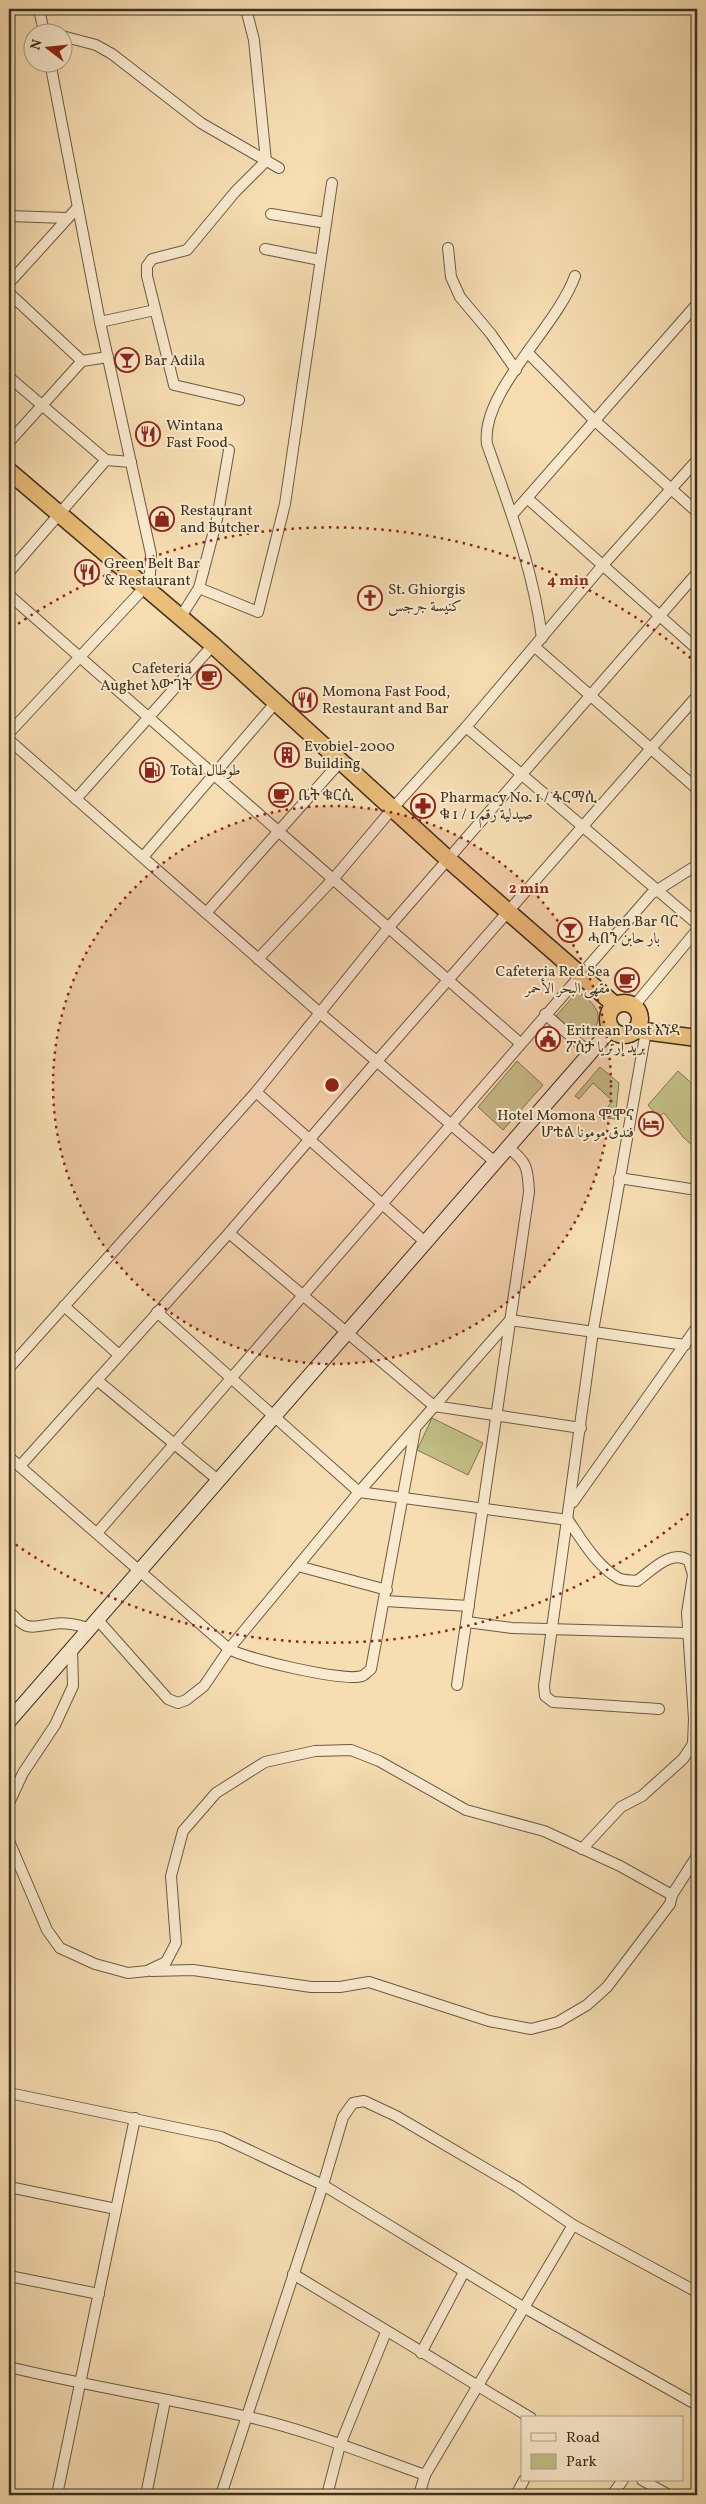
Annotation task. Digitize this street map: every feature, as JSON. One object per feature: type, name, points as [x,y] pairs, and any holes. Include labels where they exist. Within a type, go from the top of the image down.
[{"type":"highway","points":[[9,471],[144,588],[214,645],[508,913],[615,1005]]},
{"type":"highway","points":[[641,1030],[640,1015],[634,1006],[625,1002],[611,1008],[607,1019],[611,1030],[623,1035],[641,1030],[697,1038]]},
{"type":"main road","points":[[9,1721],[611,1030]]},
{"type":"street","points":[[39,9],[42,22]]},
{"type":"street","points":[[246,9],[254,40],[266,161]]},
{"type":"street","points":[[72,39],[96,45],[112,54],[201,123],[278,168]]},
{"type":"street","points":[[9,733],[144,588],[150,574],[151,554],[100,322],[52,72]]},
{"type":"street","points":[[239,400],[174,385],[147,276],[147,266],[152,258],[187,250],[235,192],[266,161]]},
{"type":"street","points":[[199,588],[258,612],[285,504],[332,183]]},
{"type":"street","points":[[9,284],[78,207]]},
{"type":"street","points":[[271,214],[326,223]]},
{"type":"street","points":[[9,216],[67,218]]},
{"type":"street","points":[[448,248],[451,277],[460,297],[491,334],[516,370]]},
{"type":"street","points":[[266,249],[320,260]]},
{"type":"street","points":[[542,638],[537,597],[524,549],[487,444],[486,432],[488,419],[505,386],[557,312],[574,276]]},
{"type":"street","points":[[9,293],[82,361]]},
{"type":"street","points":[[512,515],[697,304]]},
{"type":"street","points":[[100,322],[155,310]]},
{"type":"street","points":[[528,354],[594,420],[697,512]]},
{"type":"street","points":[[9,442],[82,361],[108,357]]},
{"type":"street","points":[[9,378],[106,460],[131,462]]},
{"type":"street","points":[[180,618],[199,588],[217,519],[229,450]]},
{"type":"street","points":[[9,572],[106,460]]},
{"type":"street","points":[[258,959],[334,878],[697,460]]},
{"type":"street","points":[[527,498],[661,615],[697,649]]},
{"type":"street","points":[[9,1368],[256,1092],[389,927],[697,573]]},
{"type":"street","points":[[9,595],[213,776],[281,831],[520,1043]]},
{"type":"street","points":[[76,799],[214,645]]},
{"type":"street","points":[[535,647],[697,789]]},
{"type":"street","points":[[20,1466],[118,1354],[229,1233],[377,1060],[697,696]]},
{"type":"street","points":[[143,857],[277,701]]},
{"type":"street","points":[[466,727],[697,924]]},
{"type":"street","points":[[9,740],[320,1013],[495,1162]]},
{"type":"street","points":[[206,913],[342,761]]},
{"type":"street","points":[[97,1533],[650,894],[697,865]]},
{"type":"street","points":[[634,1006],[697,930]]},
{"type":"street","points":[[545,1014],[590,1053]]},
{"type":"street","points":[[641,1030],[619,1178],[593,1331],[545,1696],[553,1702],[659,1709]]},
{"type":"street","points":[[256,1092],[425,1242]]},
{"type":"street","points":[[457,1685],[498,1416],[529,1192],[528,1172],[521,1156],[508,1148]]},
{"type":"street","points":[[619,1178],[697,1190]]},
{"type":"street","points":[[229,1233],[304,1294],[434,1406],[581,1428]]},
{"type":"street","points":[[64,1306],[118,1354]]},
{"type":"street","points":[[157,1312],[359,1492],[568,1520],[585,1546],[619,1579],[637,1581],[669,1558],[680,1556],[689,1561],[693,1575],[688,1613],[694,1719],[693,1744],[683,1759],[642,1796],[621,1807],[582,1849]]},
{"type":"street","points":[[510,1320],[685,1345]]},
{"type":"street","points":[[9,1611],[21,1624],[29,1628],[68,1623],[93,1624],[168,1699],[178,1703],[186,1700],[204,1686],[229,1649],[359,1492],[510,1320]]},
{"type":"street","points":[[571,1504],[697,1328]]},
{"type":"street","points":[[97,1380],[173,1445],[218,1480]]},
{"type":"street","points":[[9,1456],[229,1649],[242,1656],[278,1665],[348,1676],[362,1676],[371,1670],[386,1596],[401,1497],[415,1429]]},
{"type":"street","points":[[298,1566],[386,1596],[469,1606]]},
{"type":"street","points":[[467,1622],[512,1628],[688,1633]]},
{"type":"street","points":[[9,1803],[23,1773],[55,1725],[73,1686],[72,1648]]},
{"type":"street","points":[[148,1971],[166,1962],[176,1942],[171,1876],[184,1831],[216,1793],[265,1762],[315,1751],[351,1750],[379,1761],[466,1810],[544,1831],[672,1894]]},
{"type":"street","points":[[9,1841],[47,1930],[60,1948],[95,1964],[128,1973],[193,1970],[311,1987],[340,1988],[369,1982],[490,2021],[531,2029],[558,2022],[587,2005],[607,1987],[670,1904],[672,1894],[697,1856]]},
{"type":"street","points":[[9,2093],[221,2137],[323,2185],[523,2307],[697,2405]]},
{"type":"street","points":[[221,2495],[323,2185],[343,2117],[352,2103],[364,2101],[396,2116],[517,2187],[573,2225],[697,2292]]},
{"type":"street","points":[[57,2495],[135,2118]]},
{"type":"street","points":[[9,2186],[116,2209]]},
{"type":"street","points":[[419,2495],[425,2476],[476,2386],[573,2225]]},
{"type":"street","points":[[421,2353],[464,2272]]},
{"type":"street","points":[[293,2274],[528,2416]]},
{"type":"street","points":[[9,2276],[99,2294]]},
{"type":"street","points":[[327,2495],[340,2445],[386,2332]]},
{"type":"street","points":[[9,2367],[80,2384],[246,2416],[340,2445],[425,2476]]},
{"type":"street","points":[[146,2495],[165,2401]]},
{"type":"street","points":[[516,2495],[523,2482]]},
{"type":"street","points":[[612,2495],[622,2482]]},
{"type":"street","points":[[645,2482],[668,2495]]},
{"type":"green space","points":[[578,991],[589,1000],[598,1015],[597,1025],[587,1035],[574,1033],[556,1016]]},
{"type":"green space","points":[[517,1061],[543,1085],[503,1130],[478,1107]]},
{"type":"green space","points":[[600,1067],[619,1083],[615,1119],[599,1117],[613,1101],[593,1083],[579,1099],[575,1096]]},
{"type":"green space","points":[[678,1071],[697,1088],[697,1150],[683,1137],[664,1113],[658,1117],[648,1105]]},
{"type":"green space","points":[[432,1418],[483,1443],[468,1475],[417,1450]]},
{"type":"place","name":"Bar Adila","points":[[127,360]]},
{"type":"place","name":"Wintana Fast Food","points":[[148,434]]},
{"type":"place","name":"Restaurant and Butcher","points":[[162,519]]},
{"type":"place","name":"Green Belt Bar & Restaurant","points":[[87,572]]},
{"type":"place","name":"St. Ghiorgis كنيسة جرجس","points":[[370,598]]},
{"type":"place","name":"Cafeteria Aughet አውገት","points":[[209,677]]},
{"type":"place","name":"Momona Fast Food, Restaurant and Bar","points":[[305,700]]},
{"type":"place","name":"Evobiel-2000 Building","points":[[287,755]]},
{"type":"place","name":"Total طوطال","points":[[152,770]]},
{"type":"place","name":"ቤት ቁርሲ","points":[[281,795]]},
{"type":"place","name":"Pharmacy No. 1 / ፋርማሲ ቁ 1 / صيدلية رقم 1","points":[[423,806]]},
{"type":"place","name":"Haben Bar ባር ሓበን بار حابن","points":[[570,930]]},
{"type":"place","name":"Cafeteria Red Sea مقهى البحر الأحمر","points":[[627,980]]},
{"type":"place","name":"Eritrean Post እንዳ ፖስታ بريد إرتريا","points":[[548,1039]]},
{"type":"place","name":"Hotel Momona ሞሞና ሆቴል فندق مومونا","points":[[651,1124]]}]
